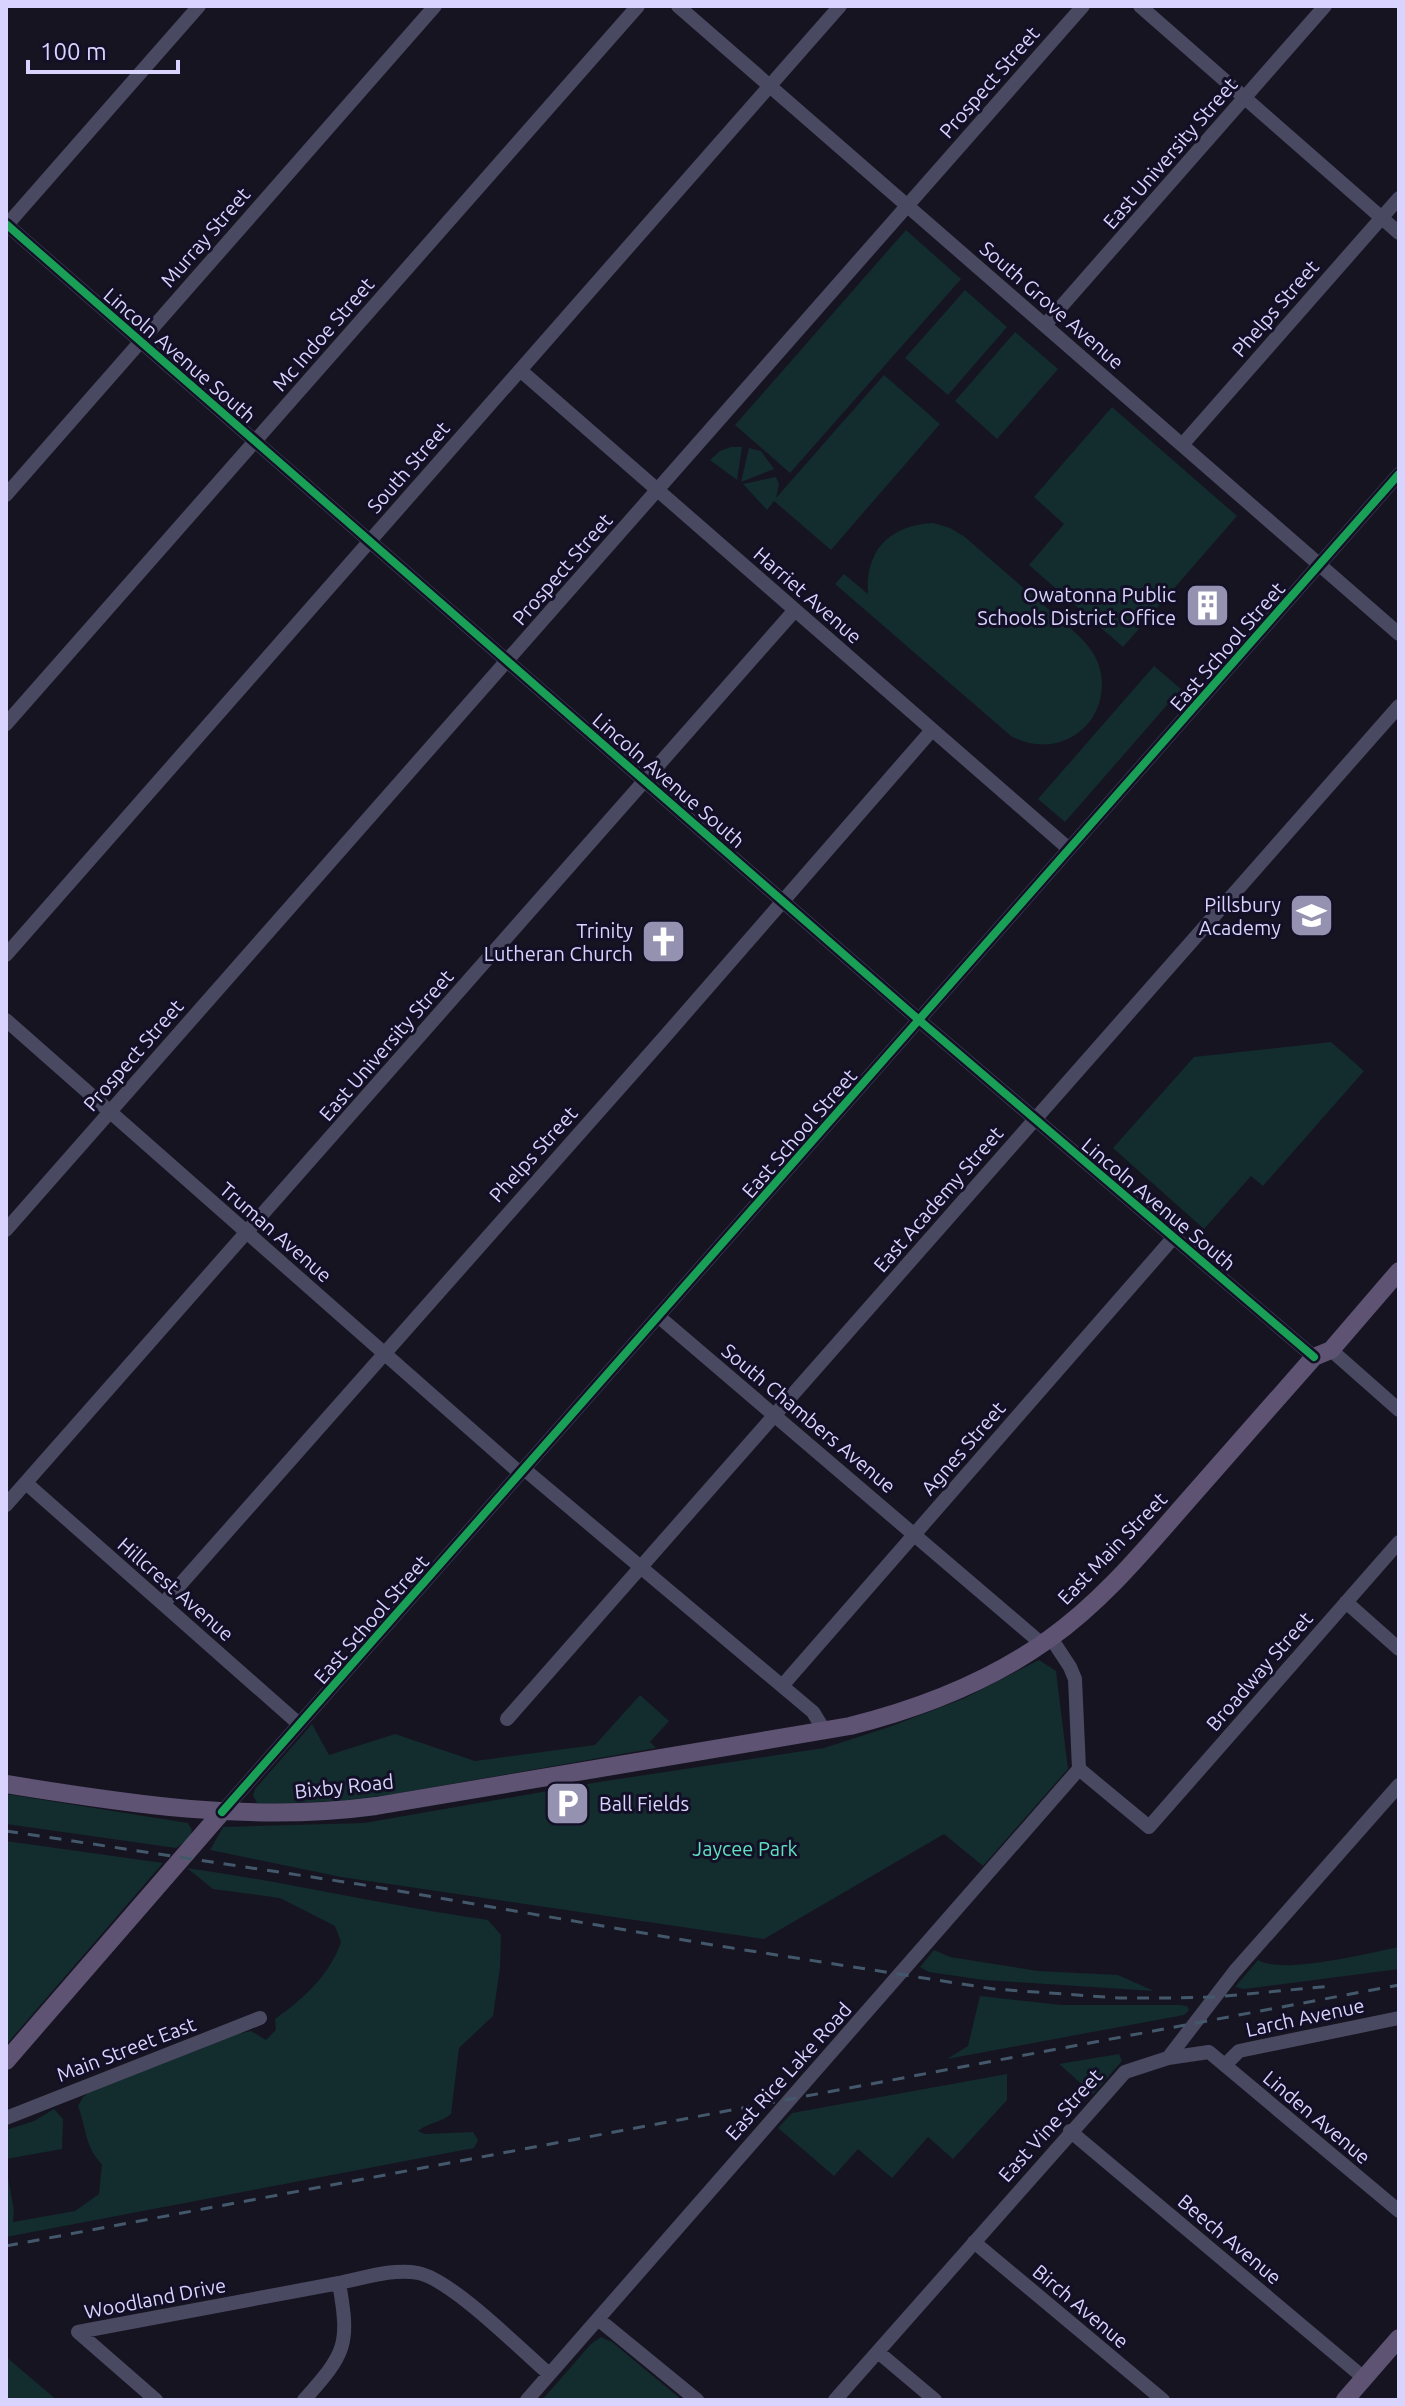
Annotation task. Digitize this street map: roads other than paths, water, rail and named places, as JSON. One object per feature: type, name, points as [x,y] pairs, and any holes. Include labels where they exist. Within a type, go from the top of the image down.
[{"type":"main road","name":"East Main Street","points":[[684,1754],[902,1713],[998,1671],[1046,1641],[1127,1570],[1399,1271]]},
{"type":"main road","name":"Bixby Road","points":[[6,1784],[133,1805],[222,1812],[302,1813],[355,1809],[684,1754]]},
{"type":"main road","name":"East School Street","points":[[6,2061],[222,1812]]},
{"type":"main road","points":[[1345,2400],[1399,2338]]},
{"type":"street","points":[[6,225],[199,6]]},
{"type":"street","name":"Murray Street","points":[[6,495],[435,6]]},
{"type":"street","name":"Mc Indoe Street","points":[[6,724],[638,6]]},
{"type":"street","name":"South Grove Avenue","points":[[678,6],[1399,634]]},
{"type":"street","name":"South Street","points":[[6,955],[840,6]]},
{"type":"street","name":"Prospect Street","points":[[6,1230],[1083,6]]},
{"type":"street","points":[[1140,6],[1399,233]]},
{"type":"street","name":"East University Street","points":[[1045,325],[1325,6]]},
{"type":"street","name":"Phelps Street","points":[[1182,445],[1399,198]]},
{"type":"street","name":"Lincoln Avenue South","points":[[6,225],[1035,1119],[1174,1237],[1399,1410]]},
{"type":"street","name":"Harriet Avenue","points":[[520,370],[1069,849]]},
{"type":"street","name":"East School Street","points":[[222,1812],[1399,474]]},
{"type":"street","name":"East University Street","points":[[6,1505],[795,610]]},
{"type":"street","name":"East Academy Street","points":[[507,1719],[1399,706]]},
{"type":"street","name":"Phelps Street","points":[[163,1604],[932,730]]},
{"type":"street","name":"Truman Avenue","points":[[8,1027],[110,1112],[383,1353],[813,1712],[824,1730]]},
{"type":"street","name":"Agnes Street","points":[[782,1686],[1174,1237]]},
{"type":"street","name":"South Chambers Avenue","points":[[658,1316],[914,1534],[1046,1641],[1070,1667],[1075,1679],[1079,1769]]},
{"type":"street","name":"Hillcrest Avenue","points":[[26,1483],[299,1724]]},
{"type":"street","name":"Broadway Street","points":[[1079,1769],[1149,1827],[1399,1542]]},
{"type":"street","points":[[1346,1602],[1399,1649]]},
{"type":"street","name":"East Rice Lake Road","points":[[527,2400],[1079,1769]]},
{"type":"street","points":[[1168,2058],[1235,1971],[1399,1785]]},
{"type":"street","name":"Main Street East","points":[[6,2118],[260,2018]]},
{"type":"street","name":"Larch Avenue","points":[[1225,2065],[1239,2051],[1399,2018]]},
{"type":"street","name":"Linden Avenue","points":[[1168,2058],[1209,2052],[1399,2211]]},
{"type":"street","name":"East Vine Street","points":[[835,2400],[1125,2072],[1168,2058]]},
{"type":"street","name":"Beech Avenue","points":[[1070,2131],[1364,2378]]},
{"type":"street","name":"Birch Avenue","points":[[974,2242],[1163,2400]]},
{"type":"street","name":"Woodland Drive","points":[[156,2400],[78,2332],[405,2272],[428,2276],[451,2289],[549,2374]]},
{"type":"street","points":[[304,2400],[330,2370],[343,2347],[346,2321],[339,2283]]},
{"type":"street","points":[[598,2319],[697,2400]]},
{"type":"street","points":[[878,2352],[935,2400]]},
{"type":"railway","points":[[6,1831],[358,1884],[994,1989],[1119,1998],[1170,1998],[1332,1986]]},
{"type":"railway","points":[[6,2246],[1399,1985]]},
{"type":"place","name":"Owatonna Public Schools District Office","points":[[1207,605]]},
{"type":"place","name":"Pillsbury Academy","points":[[1312,916]]},
{"type":"place","name":"Trinity Lutheran Church","points":[[664,941]]},
{"type":"place","name":"Ball Fields","points":[[568,1803]]},
{"type":"park label","name":"Jaycee Park","points":[[745,1848]]}]
